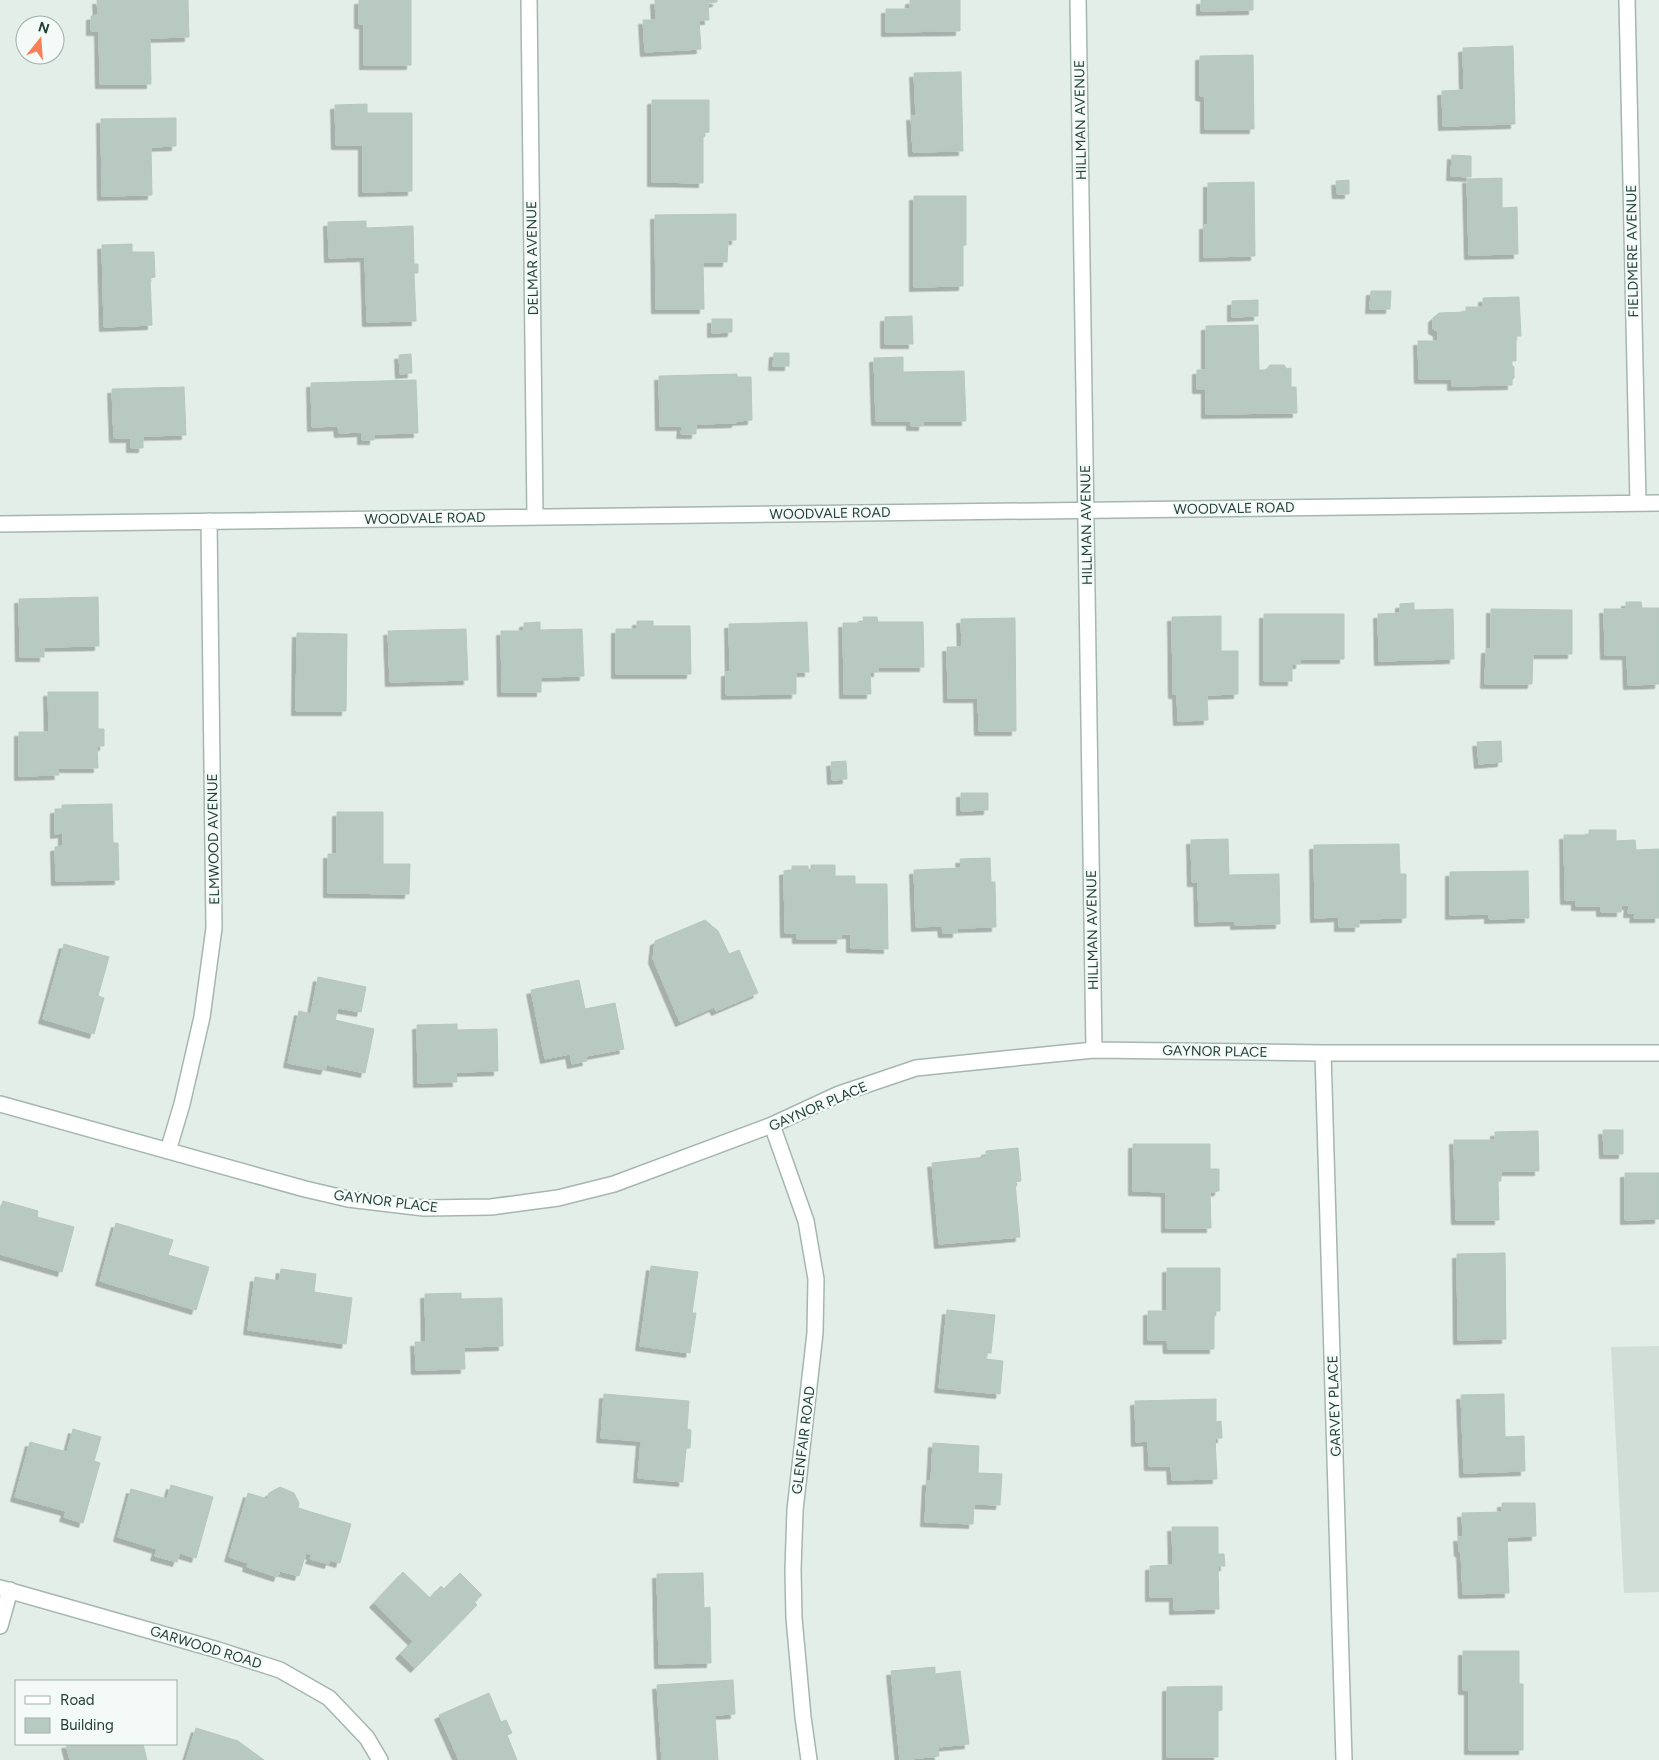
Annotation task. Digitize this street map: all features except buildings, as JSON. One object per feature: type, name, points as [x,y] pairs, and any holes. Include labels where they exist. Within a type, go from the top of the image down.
[{"type":"street","name":"DELMAR AVENUE","points":[[529,0],[535,517]]},
{"type":"street","name":"HILLMAN AVENUE","points":[[1078,0],[1094,1050]]},
{"type":"street","name":"FIELDMERE AVENUE","points":[[1627,0],[1638,503]]},
{"type":"street","name":"WOODVALE ROAD","points":[[0,524],[1659,503]]},
{"type":"street","name":"ELMWOOD AVENUE","points":[[168,1151],[182,1104],[202,1017],[214,928],[209,521]]},
{"type":"street","name":"GAYNOR PLACE","points":[[0,1104],[305,1189],[348,1199],[424,1208],[491,1207],[558,1198],[614,1184],[772,1126],[839,1094],[916,1068],[1094,1050],[1324,1053],[1659,1053]]},
{"type":"street","name":"GARVEY PLACE","points":[[1324,1053],[1344,1760]]},
{"type":"street","name":"GLENFAIR ROAD","points":[[772,1126],[806,1221],[816,1279],[815,1333],[795,1510],[793,1570],[794,1618],[809,1760]]},
{"type":"street","points":[[0,1626],[5,1589]]},
{"type":"street","name":"GARWOOD ROAD","points":[[5,1589],[218,1650],[280,1670],[329,1698],[367,1738],[380,1760]]},
{"type":"shaded area","points":[[1659,1346],[1659,1592],[1624,1593],[1611,1347]]}]
